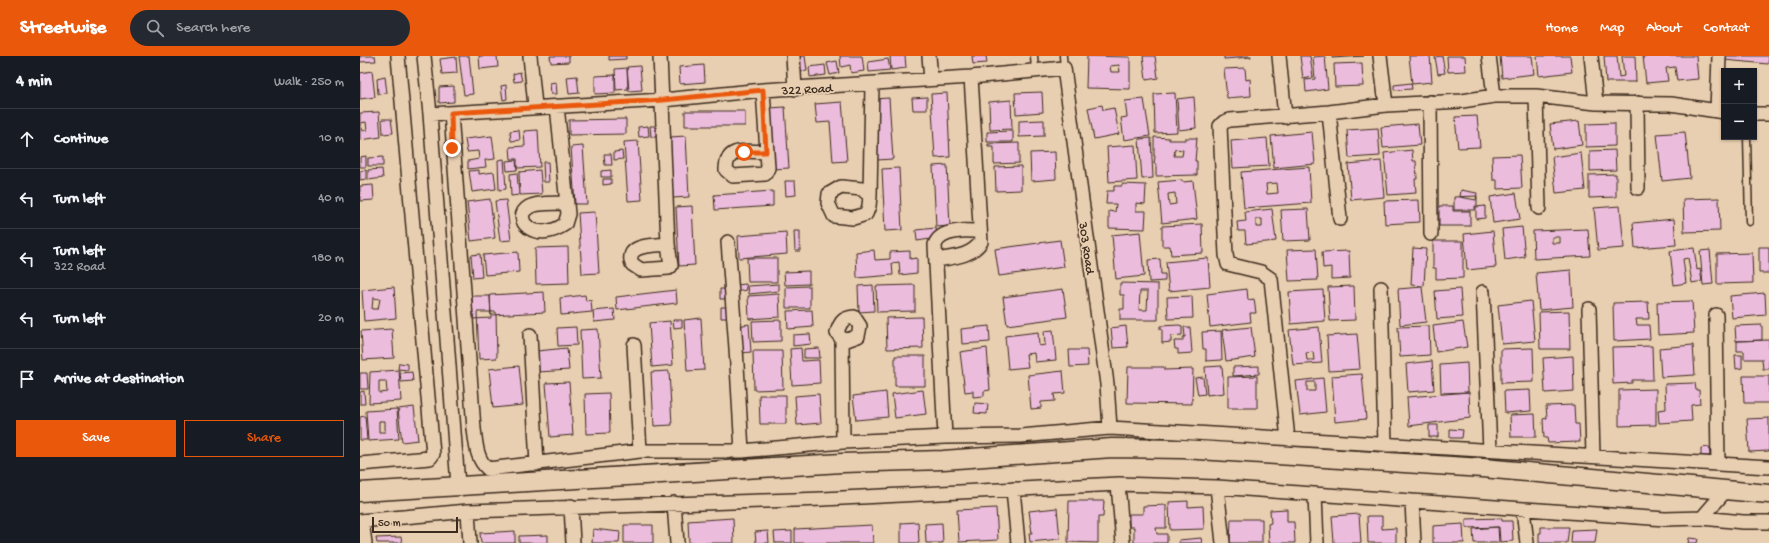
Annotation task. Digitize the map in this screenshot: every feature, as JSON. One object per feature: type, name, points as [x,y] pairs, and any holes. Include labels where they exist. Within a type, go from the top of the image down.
[{"type":"street","points":[[360,464],[430,458],[433,454],[398,56]]},
{"type":"street","points":[[424,56],[430,114],[458,485]]},
{"type":"street","points":[[530,56],[535,106]]},
{"type":"street","points":[[660,56],[668,244]]},
{"type":"street","points":[[792,56],[795,89]]},
{"type":"street","points":[[929,56],[931,79]]},
{"type":"street","points":[[1279,56],[1285,116]]},
{"type":"street","points":[[1380,56],[1386,105]]},
{"type":"street","points":[[1489,56],[1494,96]]},
{"type":"street","points":[[1591,56],[1596,103]]},
{"type":"street","points":[[1288,438],[1271,280],[1261,272],[1228,264],[1226,255],[1220,126],[1224,122],[1230,120],[1329,112],[1386,105],[1462,101],[1494,96],[1536,96],[1596,103],[1671,104],[1720,112],[1719,56]]},
{"type":"street","name":"322 Road","points":[[430,114],[535,106],[663,100],[763,90],[971,77],[1035,70],[1064,62]]},
{"type":"street","name":"303 Road","points":[[1064,62],[1106,376],[1110,428]]},
{"type":"street","points":[[936,260],[969,254],[976,249],[981,242],[971,77]]},
{"type":"street","points":[[870,196],[872,84]]},
{"type":"street","points":[[763,90],[766,152]]},
{"type":"street","points":[[1536,96],[1539,208]]},
{"type":"street","points":[[1430,102],[1431,234]]},
{"type":"street","points":[[1637,104],[1638,188]]},
{"type":"street","points":[[557,106],[566,203]]},
{"type":"street","points":[[1329,112],[1340,219]]},
{"type":"street","points":[[451,113],[474,429],[478,456],[482,464],[488,469],[640,451],[742,451],[843,442],[945,437],[1021,436],[1110,428],[1769,467]]},
{"type":"street","points":[[1757,114],[1769,114]]},
{"type":"street","points":[[945,437],[936,260],[934,250],[936,240],[944,235],[966,230],[980,232]]},
{"type":"street","points":[[728,242],[742,451]]},
{"type":"street","points":[[1381,288],[1385,445]]},
{"type":"street","points":[[1484,292],[1490,450]]},
{"type":"street","points":[[1589,308],[1593,456]]},
{"type":"street","points":[[1716,315],[1718,464]]},
{"type":"street","points":[[530,335],[537,464]]},
{"type":"street","points":[[842,339],[843,442]]},
{"type":"street","points":[[634,345],[640,451]]},
{"type":"street","points":[[360,492],[842,463],[942,460],[1112,448],[1183,449],[1483,468],[1769,494]]},
{"type":"street","points":[[551,461],[554,480]]},
{"type":"street","points":[[1118,484],[1123,543]]},
{"type":"street","points":[[365,543],[361,521],[468,511],[571,506],[823,499],[1118,484],[1217,488],[1665,519],[1702,518],[1743,522],[1769,522]]},
{"type":"street","points":[[1217,488],[1223,543]]},
{"type":"street","points":[[1013,489],[1018,543]]},
{"type":"street","points":[[1702,518],[1726,490]]},
{"type":"street","points":[[1315,495],[1317,543]]},
{"type":"street","points":[[1412,501],[1414,543]]},
{"type":"street","points":[[674,503],[677,543]]},
{"type":"street","points":[[571,506],[573,543]]},
{"type":"street","points":[[1523,510],[1527,543]]},
{"type":"street","points":[[468,511],[470,543]]},
{"type":"lane","points":[[1034,56],[1035,70]]},
{"type":"lane","points":[[1747,140],[1749,222]]},
{"type":"building","points":[[360,56],[375,56],[376,61],[360,62]]},
{"type":"building","points":[[459,56],[469,56],[473,94],[464,95]]},
{"type":"building","points":[[479,56],[497,56],[498,67],[480,69]]},
{"type":"building","points":[[550,56],[569,56],[569,62],[551,63]]},
{"type":"building","points":[[609,56],[626,56],[626,59],[609,60]]},
{"type":"building","points":[[797,56],[805,56],[807,71],[799,72]]},
{"type":"building","points":[[840,56],[862,56],[864,71],[851,73],[850,65],[841,67]]},
{"type":"building","points":[[890,56],[905,56],[906,68],[891,70]]},
{"type":"building","points":[[972,56],[986,56],[987,63],[973,64]]},
{"type":"building","points":[[1087,56],[1130,57],[1130,89],[1086,88]],"holes":[[[1119,65],[1120,72],[1111,72],[1110,66]]]},
{"type":"building","points":[[1143,56],[1155,56],[1158,78],[1146,80]]},
{"type":"building","points":[[1224,56],[1251,56],[1251,57],[1224,59]]},
{"type":"building","points":[[1300,56],[1310,56],[1313,77],[1303,79]]},
{"type":"building","points":[[1325,56],[1328,89],[1306,92],[1305,80],[1315,79],[1313,57]]},
{"type":"building","points":[[1332,56],[1364,56],[1332,58]]},
{"type":"building","points":[[1409,56],[1430,56],[1432,82],[1412,84]]},
{"type":"building","points":[[1442,56],[1445,73],[1438,74],[1435,57]]},
{"type":"building","points":[[1447,56],[1465,56],[1466,71],[1448,72]]},
{"type":"building","points":[[1500,56],[1532,56],[1534,74],[1502,78]]},
{"type":"building","points":[[1537,56],[1570,56],[1572,72],[1539,76]]},
{"type":"building","points":[[1604,56],[1617,56],[1619,77],[1624,76],[1622,56],[1635,56],[1636,82],[1606,82]]},
{"type":"building","points":[[1643,56],[1696,56],[1698,79],[1677,81],[1675,67],[1666,68],[1668,81],[1646,83]]},
{"type":"building","points":[[1725,56],[1769,56],[1768,64],[1724,60]]},
{"type":"building","points":[[456,57],[457,73],[442,74],[440,59]]},
{"type":"building","points":[[888,59],[890,70],[869,72],[868,62]]},
{"type":"building","points":[[837,61],[839,73],[830,75],[827,63]]},
{"type":"building","points":[[1362,63],[1363,86],[1335,87],[1334,64]]},
{"type":"building","points":[[704,65],[705,82],[680,84],[679,67]]},
{"type":"building","points":[[825,65],[826,75],[810,77],[809,67]]},
{"type":"building","points":[[640,66],[642,90],[629,91],[627,67]]},
{"type":"building","points":[[627,68],[628,89],[616,90],[615,69]]},
{"type":"building","points":[[1245,68],[1246,80],[1250,79],[1251,96],[1227,98],[1224,69]]},
{"type":"building","points":[[372,71],[375,97],[360,99],[360,73]]},
{"type":"building","points":[[520,72],[522,81],[514,82],[513,74]]},
{"type":"building","points":[[615,75],[615,93],[595,94],[595,76]]},
{"type":"building","points":[[577,76],[579,93],[569,94],[567,77]]},
{"type":"building","points":[[385,77],[387,93],[378,94],[377,79]]},
{"type":"building","points":[[556,82],[557,94],[551,94],[550,83]]},
{"type":"building","points":[[1411,83],[1412,89],[1394,90],[1394,85]]},
{"type":"building","points":[[506,85],[507,99],[503,100],[501,86]]},
{"type":"building","points":[[454,86],[454,102],[439,103],[439,87]]},
{"type":"building","points":[[1042,92],[1043,112],[1016,114],[1015,93]]},
{"type":"building","points":[[947,93],[950,157],[935,158],[931,94]]},
{"type":"building","points":[[1175,93],[1177,132],[1155,133],[1154,94]]},
{"type":"building","points":[[927,97],[927,110],[913,110],[912,98]]},
{"type":"building","points":[[1194,97],[1196,128],[1179,130],[1177,99]]},
{"type":"building","points":[[889,98],[893,159],[877,160],[873,99]]},
{"type":"building","points":[[1144,99],[1150,136],[1124,140],[1121,118],[1127,117],[1125,101]]},
{"type":"building","points":[[1011,100],[1012,129],[990,130],[989,102]]},
{"type":"building","points":[[842,102],[847,161],[833,162],[830,122],[817,123],[815,104]]},
{"type":"building","points":[[1102,105],[1103,110],[1114,108],[1119,134],[1094,139],[1088,108]]},
{"type":"building","points":[[785,107],[789,168],[774,169],[770,108]]},
{"type":"building","points":[[685,111],[745,111],[745,126],[685,126]]},
{"type":"building","points":[[379,112],[381,137],[360,140],[360,113]],"holes":[[[366,122],[367,130],[362,131],[361,123]]]},
{"type":"building","points":[[1477,116],[1480,147],[1458,148],[1455,117]]},
{"type":"building","points":[[382,119],[391,119],[393,133],[383,134]]},
{"type":"building","points":[[626,119],[626,134],[569,135],[569,120]]},
{"type":"building","points":[[1044,120],[1044,136],[1019,137],[1019,121]]},
{"type":"building","points":[[1579,121],[1582,145],[1553,149],[1550,124]]},
{"type":"building","points":[[1615,123],[1615,146],[1586,147],[1586,124]]},
{"type":"building","points":[[1418,124],[1420,145],[1383,148],[1381,127]]},
{"type":"building","points":[[648,126],[649,136],[639,137],[638,127]]},
{"type":"building","points":[[650,126],[656,126],[657,137],[651,137]]},
{"type":"building","points":[[1378,128],[1380,156],[1349,158],[1347,130]]},
{"type":"building","points":[[519,130],[520,140],[511,141],[510,131]]},
{"type":"building","points":[[538,130],[540,167],[517,168],[517,159],[511,159],[510,147],[525,146],[524,131]]},
{"type":"building","points":[[1013,131],[1013,142],[987,142],[987,132]]},
{"type":"building","points":[[1312,132],[1315,164],[1274,168],[1271,136]]},
{"type":"building","points":[[1685,132],[1690,178],[1662,181],[1657,134]]},
{"type":"building","points":[[492,136],[495,159],[485,160],[486,167],[468,169],[468,161],[479,159],[478,151],[467,152],[465,139]]},
{"type":"building","points":[[686,136],[689,197],[673,198],[670,137]]},
{"type":"building","points":[[1154,137],[1169,138],[1169,140],[1197,138],[1195,161],[1197,161],[1197,175],[1156,176]],"holes":[[[1175,149],[1183,150],[1182,156],[1174,156]]]},
{"type":"building","points":[[1151,138],[1153,178],[1142,179],[1139,139]]},
{"type":"building","points":[[1267,138],[1269,166],[1233,168],[1231,141]]},
{"type":"building","points":[[638,141],[642,200],[628,201],[624,142]]},
{"type":"building","points":[[1019,143],[1019,163],[994,164],[994,147],[988,147],[988,144]]},
{"type":"building","points":[[1135,145],[1137,180],[1109,182],[1107,147]]},
{"type":"building","points":[[583,146],[587,204],[575,204],[571,147]]},
{"type":"building","points":[[1412,150],[1413,161],[1416,161],[1416,193],[1388,195],[1384,153]]},
{"type":"building","points":[[1615,150],[1616,170],[1590,171],[1590,151]]},
{"type":"building","points":[[622,151],[623,159],[614,160],[614,152]]},
{"type":"building","points":[[1055,152],[1056,179],[1031,181],[1030,153]]},
{"type":"building","points":[[1581,153],[1585,190],[1556,193],[1552,157]]},
{"type":"building","points":[[604,154],[611,154],[612,165],[605,165]]},
{"type":"building","points":[[1520,155],[1522,188],[1497,189],[1497,180],[1493,180],[1492,156]]},
{"type":"building","points":[[366,156],[366,167],[360,167],[360,157]]},
{"type":"building","points":[[383,157],[383,166],[368,166],[368,158]]},
{"type":"building","points":[[504,159],[506,189],[499,190],[498,160]]},
{"type":"building","points":[[516,160],[517,170],[507,171],[506,161]]},
{"type":"building","points":[[1381,161],[1384,197],[1351,200],[1348,164]]},
{"type":"building","points":[[543,162],[548,162],[549,182],[544,182]]},
{"type":"building","points":[[947,165],[950,226],[936,227],[933,166]]},
{"type":"building","points":[[1021,166],[1021,190],[996,191],[995,167]]},
{"type":"building","points":[[1309,167],[1311,203],[1244,208],[1241,172]],"holes":[[[1277,183],[1278,193],[1267,194],[1266,184]]]},
{"type":"building","points":[[899,168],[902,230],[885,231],[882,169]]},
{"type":"building","points":[[382,169],[383,178],[368,180],[368,170]]},
{"type":"building","points":[[366,170],[366,179],[360,180],[360,171]]},
{"type":"building","points":[[479,170],[479,174],[494,172],[496,189],[472,192],[469,171]]},
{"type":"building","points":[[540,170],[542,194],[520,195],[519,172]]},
{"type":"building","points":[[611,170],[611,177],[601,177],[601,171]]},
{"type":"building","points":[[517,173],[519,195],[511,196],[510,174]]},
{"type":"building","points":[[1616,174],[1616,197],[1589,198],[1589,175]]},
{"type":"building","points":[[603,179],[611,179],[611,184],[603,185]]},
{"type":"building","points":[[1182,180],[1183,182],[1193,181],[1197,219],[1162,223],[1158,182]],"holes":[[[1175,193],[1176,204],[1169,205],[1168,194]]]},
{"type":"building","points":[[785,181],[795,181],[796,195],[786,196]]},
{"type":"building","points":[[1122,184],[1146,185],[1145,204],[1136,203],[1136,211],[1146,211],[1145,229],[1109,228],[1109,211],[1115,212],[1116,204],[1106,204],[1107,191],[1114,191],[1114,186],[1122,186]]},
{"type":"building","points":[[373,185],[374,200],[360,201],[360,186]]},
{"type":"building","points":[[1461,190],[1477,193],[1476,200],[1460,197]]},
{"type":"building","points":[[773,191],[773,206],[715,210],[714,195]]},
{"type":"building","points":[[1516,193],[1520,219],[1493,223],[1490,197]]},
{"type":"building","points":[[1477,196],[1477,206],[1475,206],[1475,210],[1454,210],[1454,197]]},
{"type":"building","points":[[1719,198],[1720,231],[1684,232],[1683,199]]},
{"type":"building","points":[[490,199],[495,238],[471,241],[467,202]]},
{"type":"building","points":[[506,200],[511,240],[500,241],[495,201]]},
{"type":"building","points":[[1419,200],[1420,222],[1385,224],[1384,201]]},
{"type":"building","points":[[692,206],[695,265],[679,266],[676,207]]},
{"type":"building","points":[[1439,206],[1453,206],[1453,211],[1470,211],[1470,226],[1439,226]]},
{"type":"building","points":[[1485,206],[1485,218],[1476,219],[1476,207]]},
{"type":"building","points":[[1620,206],[1624,248],[1598,250],[1594,208]]},
{"type":"building","points":[[1272,209],[1276,241],[1246,244],[1245,231],[1238,231],[1237,222],[1246,221],[1245,212]],"holes":[[[1256,219],[1262,219],[1262,227],[1256,227]]]},
{"type":"building","points":[[1308,209],[1310,240],[1283,241],[1281,210]]},
{"type":"building","points":[[595,212],[599,273],[582,274],[578,213]]},
{"type":"building","points":[[1674,219],[1676,245],[1635,248],[1633,223]]},
{"type":"building","points":[[1202,224],[1203,253],[1171,255],[1170,246],[1162,246],[1162,226]]},
{"type":"building","points":[[1522,227],[1525,257],[1505,260],[1502,229]]},
{"type":"building","points":[[936,228],[937,238],[917,241],[916,230]]},
{"type":"building","points":[[1588,229],[1590,256],[1534,259],[1533,231]],"holes":[[[1552,237],[1560,237],[1560,243],[1552,243]]]},
{"type":"building","points":[[794,231],[800,231],[800,251],[795,251]]},
{"type":"building","points":[[1493,231],[1496,267],[1467,270],[1464,234]]},
{"type":"building","points":[[786,232],[787,254],[739,258],[738,236]]},
{"type":"building","points":[[1140,232],[1144,276],[1116,279],[1112,235]]},
{"type":"building","points":[[1060,240],[1064,267],[999,276],[995,249]]},
{"type":"building","points":[[1433,241],[1463,241],[1463,278],[1436,279],[1436,268],[1433,268]]},
{"type":"building","points":[[568,247],[569,283],[536,284],[535,248]]},
{"type":"building","points":[[1759,247],[1769,247],[1769,273],[1759,273]]},
{"type":"building","points":[[1413,248],[1426,249],[1424,286],[1411,285]]},
{"type":"building","points":[[1694,248],[1697,270],[1700,269],[1702,281],[1692,283],[1688,258],[1683,259],[1686,283],[1674,285],[1670,251]]},
{"type":"building","points":[[1316,249],[1318,280],[1289,281],[1287,250]]},
{"type":"building","points":[[874,250],[875,260],[890,259],[890,252],[910,251],[910,259],[917,258],[917,273],[900,275],[899,262],[892,263],[893,275],[857,278],[856,252]]},
{"type":"building","points":[[1710,250],[1713,284],[1703,285],[1700,251]]},
{"type":"building","points":[[1349,251],[1350,278],[1331,279],[1331,267],[1323,268],[1322,252]]},
{"type":"building","points":[[518,252],[519,272],[485,275],[483,255]]},
{"type":"building","points":[[1752,253],[1753,283],[1717,284],[1717,254]]},
{"type":"building","points":[[480,254],[482,277],[473,278],[471,255]]},
{"type":"building","points":[[747,258],[777,258],[777,282],[748,282]]},
{"type":"building","points":[[1208,258],[1210,287],[1169,291],[1166,262]]},
{"type":"building","points":[[1160,259],[1161,274],[1165,274],[1165,281],[1149,282],[1148,260]]},
{"type":"building","points":[[1571,270],[1573,307],[1539,310],[1536,273]]},
{"type":"building","points":[[809,271],[809,284],[785,285],[784,272]]},
{"type":"building","points":[[1120,283],[1158,284],[1158,320],[1120,320],[1120,309],[1124,309],[1124,295],[1120,295]],"holes":[[[1140,291],[1148,291],[1147,310],[1139,310]]]},
{"type":"building","points":[[746,284],[747,290],[737,292],[736,285]]},
{"type":"building","points":[[779,284],[779,291],[749,294],[748,286]]},
{"type":"building","points":[[873,285],[874,311],[859,312],[858,286]]},
{"type":"building","points":[[915,285],[915,311],[877,312],[876,286]]},
{"type":"building","points":[[810,286],[810,308],[786,308],[786,287]]},
{"type":"building","points":[[1354,286],[1355,320],[1330,321],[1328,287]]},
{"type":"building","points":[[394,287],[396,318],[364,321],[362,290]],"holes":[[[373,298],[380,299],[378,309],[372,309]]]},
{"type":"building","points":[[1422,287],[1426,322],[1400,325],[1398,289]]},
{"type":"building","points":[[720,289],[726,289],[726,299],[720,299]]},
{"type":"building","points":[[1063,289],[1067,317],[1007,325],[1003,297]]},
{"type":"building","points":[[1247,289],[1248,300],[1254,299],[1256,313],[1250,313],[1251,322],[1210,327],[1207,294]]},
{"type":"building","points":[[1460,289],[1462,317],[1437,319],[1435,291]]},
{"type":"building","points":[[676,290],[677,303],[617,310],[616,297]]},
{"type":"building","points":[[1323,290],[1325,321],[1291,324],[1289,292]]},
{"type":"building","points":[[544,292],[545,312],[491,315],[490,295]]},
{"type":"building","points":[[1765,293],[1766,315],[1732,318],[1730,296]]},
{"type":"building","points":[[779,294],[780,317],[749,319],[748,296]]},
{"type":"building","points":[[585,295],[586,301],[591,300],[592,312],[561,315],[560,298]]},
{"type":"building","points":[[472,296],[490,296],[491,318],[473,319]]},
{"type":"building","points":[[1192,296],[1193,318],[1168,319],[1167,297]]},
{"type":"building","points":[[1531,301],[1535,341],[1502,344],[1498,305]]},
{"type":"building","points":[[1692,301],[1694,333],[1658,335],[1657,302]]},
{"type":"building","points":[[1648,302],[1649,319],[1636,319],[1637,325],[1649,325],[1650,339],[1614,341],[1613,303]]},
{"type":"building","points":[[721,307],[727,307],[727,318],[721,318]]},
{"type":"building","points":[[614,309],[615,320],[594,322],[593,311]]},
{"type":"building","points":[[812,310],[813,327],[788,329],[787,311]]},
{"type":"building","points":[[1569,311],[1570,349],[1540,349],[1539,312]]},
{"type":"building","points":[[477,312],[496,312],[497,358],[479,359]]},
{"type":"building","points":[[922,317],[923,348],[887,349],[886,318]]},
{"type":"building","points":[[701,318],[704,370],[687,371],[684,320]]},
{"type":"building","points":[[673,320],[682,320],[682,327],[674,328]]},
{"type":"building","points":[[781,320],[781,341],[753,342],[752,321]]},
{"type":"building","points":[[670,321],[673,365],[652,367],[649,323]]},
{"type":"building","points":[[1463,322],[1467,347],[1436,352],[1433,326]]},
{"type":"building","points":[[749,324],[751,352],[741,353],[738,326]]},
{"type":"building","points":[[1762,325],[1762,340],[1736,341],[1735,326]]},
{"type":"building","points":[[989,326],[990,342],[962,344],[961,329]]},
{"type":"building","points":[[1126,326],[1128,347],[1113,348],[1111,328]]},
{"type":"building","points":[[1160,326],[1182,326],[1182,335],[1171,336],[1171,342],[1162,343],[1162,329],[1160,329]]},
{"type":"building","points":[[1429,326],[1430,355],[1400,357],[1398,327]]},
{"type":"building","points":[[576,327],[577,345],[558,346],[557,328]]},
{"type":"building","points":[[1184,327],[1190,327],[1192,353],[1178,354],[1178,349],[1175,349],[1174,341],[1183,341],[1183,337],[1185,337]]},
{"type":"building","points":[[1251,327],[1255,357],[1226,361],[1222,330]]},
{"type":"building","points":[[1319,327],[1322,363],[1293,365],[1289,330]],"holes":[[[1313,352],[1314,360],[1307,360],[1306,353]]]},
{"type":"building","points":[[392,329],[394,358],[363,360],[361,331]]},
{"type":"building","points":[[598,329],[601,378],[582,379],[580,330]]},
{"type":"building","points":[[1053,330],[1056,360],[1035,362],[1034,353],[1026,354],[1028,367],[1008,369],[1005,336],[1038,332],[1039,346],[1045,345],[1044,331]]},
{"type":"building","points":[[1221,331],[1222,360],[1206,361],[1206,349],[1203,349],[1202,332]]},
{"type":"building","points":[[810,334],[811,344],[793,346],[793,335]]},
{"type":"building","points":[[1357,334],[1360,369],[1329,371],[1327,336]]},
{"type":"building","points":[[1769,340],[1769,369],[1763,369],[1762,359],[1744,359],[1744,351],[1737,351],[1737,341]]},
{"type":"building","points":[[1693,345],[1695,375],[1661,377],[1659,348]]},
{"type":"building","points":[[1652,346],[1653,380],[1632,380],[1632,383],[1613,384],[1612,347]]},
{"type":"building","points":[[567,348],[569,370],[538,372],[537,351]]},
{"type":"building","points":[[801,348],[802,361],[819,360],[820,383],[792,385],[790,349]]},
{"type":"building","points":[[819,348],[820,358],[804,358],[804,349]]},
{"type":"building","points":[[987,348],[990,390],[984,391],[984,396],[973,397],[973,391],[965,392],[960,352]]},
{"type":"building","points":[[1533,348],[1534,382],[1501,383],[1501,349]]},
{"type":"building","points":[[1069,350],[1087,350],[1088,366],[1070,367]]},
{"type":"building","points":[[753,351],[782,351],[783,389],[754,390]]},
{"type":"building","points":[[1735,355],[1742,355],[1742,368],[1736,369]]},
{"type":"building","points":[[895,356],[925,356],[925,386],[895,386]]},
{"type":"building","points":[[1573,356],[1574,391],[1545,393],[1543,358]]},
{"type":"building","points":[[1432,361],[1434,390],[1408,392],[1406,364]]},
{"type":"building","points":[[399,363],[408,364],[408,370],[398,369]]},
{"type":"building","points":[[1467,363],[1468,392],[1441,393],[1440,365]]},
{"type":"building","points":[[519,366],[523,405],[493,408],[489,369]]},
{"type":"building","points":[[1222,366],[1224,393],[1207,395],[1205,367]]},
{"type":"building","points":[[1259,366],[1259,374],[1233,376],[1233,367]]},
{"type":"building","points":[[1128,367],[1164,367],[1164,370],[1193,369],[1192,404],[1127,403]]},
{"type":"building","points":[[399,370],[401,401],[369,403],[370,372]],"holes":[[[379,381],[386,381],[387,392],[379,393]]]},
{"type":"building","points":[[669,371],[672,425],[654,426],[651,372]]},
{"type":"building","points":[[1063,371],[1065,393],[1054,394],[1055,401],[1041,402],[1041,408],[1031,409],[1028,375]]},
{"type":"building","points":[[412,372],[413,381],[401,382],[400,373]]},
{"type":"building","points":[[360,373],[367,373],[368,389],[360,389]]},
{"type":"building","points":[[1362,374],[1366,419],[1335,422],[1332,376]]},
{"type":"building","points":[[1257,376],[1257,408],[1228,408],[1228,377]]},
{"type":"building","points":[[1743,376],[1769,376],[1769,403],[1744,403]]},
{"type":"building","points":[[1203,377],[1205,394],[1198,395],[1195,378]]},
{"type":"building","points":[[1323,378],[1326,412],[1300,415],[1296,381]],"holes":[[[1307,382],[1315,382],[1315,391],[1307,391]]]},
{"type":"building","points":[[569,382],[573,435],[550,437],[546,383]]},
{"type":"building","points":[[1695,383],[1696,390],[1699,390],[1700,404],[1691,405],[1692,421],[1659,423],[1658,410],[1666,409],[1665,384]]},
{"type":"building","points":[[1656,389],[1656,425],[1619,426],[1619,390]]},
{"type":"building","points":[[923,390],[926,414],[895,418],[892,394]]},
{"type":"building","points":[[1530,390],[1531,411],[1505,413],[1504,391]]},
{"type":"building","points":[[364,391],[365,404],[360,404],[360,392]]},
{"type":"building","points":[[886,392],[888,417],[856,420],[853,396]]},
{"type":"building","points":[[1469,392],[1470,418],[1409,426],[1407,397]]},
{"type":"building","points":[[609,393],[610,433],[586,434],[585,394]]},
{"type":"building","points":[[819,394],[821,423],[797,425],[795,396]]},
{"type":"building","points":[[759,395],[786,395],[786,424],[760,424]]},
{"type":"building","points":[[975,403],[988,404],[987,414],[974,413]]},
{"type":"building","points":[[1574,405],[1575,424],[1579,424],[1580,442],[1548,443],[1547,438],[1544,438],[1543,419],[1547,418],[1546,406]]},
{"type":"building","points":[[414,407],[418,440],[402,442],[398,409]]},
{"type":"building","points":[[397,409],[399,439],[368,441],[366,411]],"holes":[[[379,421],[385,421],[385,432],[379,432]]]},
{"type":"building","points":[[1535,414],[1536,437],[1511,437],[1510,415]]},
{"type":"building","points":[[365,416],[367,440],[360,440],[360,417]]},
{"type":"building","points":[[1769,418],[1769,451],[1749,452],[1747,419]]},
{"type":"building","points":[[1429,425],[1438,425],[1438,437],[1429,437]]},
{"type":"building","points":[[1450,429],[1463,430],[1462,438],[1450,438]]},
{"type":"building","points":[[1709,447],[1710,456],[1701,456],[1701,448]]},
{"type":"building","points":[[1069,501],[1104,501],[1103,517],[1098,517],[1098,543],[1068,542]]},
{"type":"building","points":[[1188,501],[1188,507],[1203,506],[1204,529],[1170,530],[1169,502]]},
{"type":"building","points":[[1166,505],[1166,528],[1156,528],[1157,534],[1167,534],[1167,543],[1134,543],[1134,527],[1129,527],[1129,514],[1143,514],[1143,506]]},
{"type":"building","points":[[996,508],[998,540],[959,542],[957,510]]},
{"type":"building","points":[[1057,508],[1060,539],[1030,542],[1029,533],[1032,533],[1029,511]]},
{"type":"building","points":[[1287,509],[1287,522],[1294,522],[1295,543],[1269,543],[1268,524],[1271,523],[1270,510]]},
{"type":"building","points":[[1359,514],[1361,543],[1334,543],[1332,516]]},
{"type":"building","points":[[1367,516],[1382,516],[1382,529],[1396,528],[1396,543],[1368,543]]},
{"type":"building","points":[[733,518],[734,543],[689,543],[688,521]]},
{"type":"building","points":[[1502,518],[1502,521],[1512,521],[1513,541],[1500,542],[1499,527],[1466,528],[1466,519]]},
{"type":"building","points":[[1231,519],[1262,519],[1262,543],[1230,543]]},
{"type":"building","points":[[918,522],[919,543],[901,543],[901,523]]},
{"type":"building","points":[[942,523],[943,543],[926,543],[925,524]]},
{"type":"building","points":[[1463,524],[1464,543],[1433,543],[1433,526]]},
{"type":"building","points":[[624,525],[653,525],[653,543],[624,543]]},
{"type":"building","points":[[872,525],[873,543],[795,543],[795,529]]},
{"type":"building","points":[[1498,527],[1499,543],[1474,543],[1473,529]]},
{"type":"building","points":[[1541,527],[1569,527],[1567,543],[1539,543],[1539,533],[1541,533]]},
{"type":"building","points":[[593,529],[620,532],[619,543],[592,543]]},
{"type":"building","points":[[1597,529],[1595,543],[1571,543],[1572,530]]},
{"type":"building","points":[[515,531],[515,543],[481,543],[480,533]]},
{"type":"building","points":[[768,531],[769,543],[756,543],[755,532]]},
{"type":"building","points":[[792,531],[792,543],[775,543],[774,532]]},
{"type":"building","points":[[548,535],[548,543],[519,543],[519,536]]},
{"type":"building","points":[[401,537],[402,543],[377,543],[376,538]]},
{"type":"building","points":[[1201,538],[1202,543],[1179,543],[1179,540]]},
{"type":"building","points":[[1689,538],[1698,539],[1697,543],[1688,543]]},
{"type":"route","points":[[452,148],[451,113],[535,106],[663,100],[763,90],[766,152],[744,152]]}]
